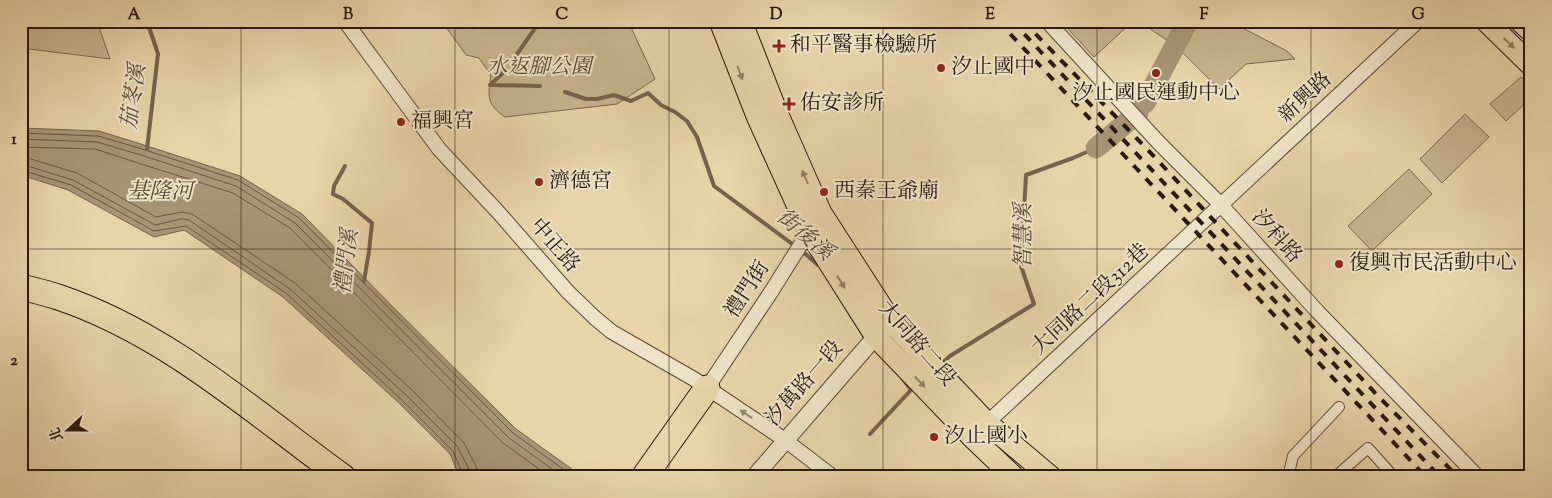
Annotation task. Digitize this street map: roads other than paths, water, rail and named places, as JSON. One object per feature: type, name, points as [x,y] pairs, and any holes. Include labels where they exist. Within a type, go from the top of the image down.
[{"type":"highway","points":[[21,287],[58,296],[115,320],[142,334],[200,371],[343,477]]},
{"type":"highway","points":[[21,300],[90,323],[140,349],[180,376],[315,477]]},
{"type":"highway","points":[[644,477],[707,388]]},
{"type":"main road","points":[[1486,21],[1531,65]]},
{"type":"main road","points":[[1520,21],[1531,31]]},
{"type":"main road","name":"大同路二段","points":[[731,23],[778,115],[821,213],[892,324],[914,346],[958,407],[981,432],[1014,477]]},
{"type":"main road","name":"大同路二段","points":[[731,23],[757,116],[802,242],[878,343],[958,407]]},
{"type":"main road","name":"大同路二段","points":[[981,432],[1050,477]]},
{"type":"street","name":"中正路","points":[[345,21],[439,149],[499,213],[568,292],[612,332],[656,356],[707,388],[785,440],[832,476]]},
{"type":"street","name":"汐科路","points":[[1047,21],[1159,142],[1221,205],[1316,311],[1478,477]]},
{"type":"street","name":"新興路","points":[[1221,205],[1418,21]]},
{"type":"street","name":"大同路二段312巷","points":[[981,432],[1221,205]]},
{"type":"street","name":"禮門街","points":[[707,388],[821,213]]},
{"type":"street","name":"汐萬路一段","points":[[754,477],[785,440],[878,343],[892,324]]},
{"type":"street","points":[[1293,477],[1289,473],[1293,456],[1339,407]]},
{"type":"street","points":[[1335,477],[1368,448],[1394,477]]},
{"type":"water","name":"基隆河","points":[[21,128],[99,131],[240,176],[302,214],[516,429],[583,477],[460,477],[450,454],[399,403],[283,297],[184,230],[154,237],[68,190],[21,175]]},
{"type":"waterway","name":"茄苳溪","points":[[147,21],[158,54],[147,149]]},
{"type":"waterway","name":"禮門溪","points":[[513,60],[540,21]]},
{"type":"waterway","name":"智慧溪","points":[[1145,103],[1188,21]]},
{"type":"waterway","name":"禮門溪","points":[[490,85],[506,70]]},
{"type":"waterway","points":[[490,85],[540,86]]},
{"type":"waterway","name":"街後溪","points":[[565,92],[586,99],[597,99],[614,95],[631,101],[648,93],[661,105],[687,121],[697,137],[714,186],[795,246]]},
{"type":"waterway","name":"智慧溪","points":[[1096,148],[1138,113]]},
{"type":"waterway","name":"智慧溪","points":[[941,364],[950,356],[1034,304],[1021,266],[1026,175],[1096,148]]},
{"type":"waterway","name":"禮門溪","points":[[345,166],[334,186],[333,194],[343,199],[372,223],[364,281]]},
{"type":"waterway","name":"街後溪","points":[[801,250],[818,265]]},
{"type":"waterway","name":"街後溪","points":[[903,379],[911,390]]},
{"type":"waterway","name":"智慧溪","points":[[870,434],[911,390]]},
{"type":"railway","points":[[998,21],[1426,477]]},
{"type":"railway","points":[[1012,21],[1440,477]]},
{"type":"railway","points":[[1023,21],[1148,150],[1377,395],[1458,477]]},
{"type":"place","name":"和平醫事檢驗所","points":[[779,46]]},
{"type":"place","name":"汐止國中","points":[[941,68]]},
{"type":"place","name":"汐止國民運動中心","points":[[1156,73]]},
{"type":"place","name":"佑安診所","points":[[789,104]]},
{"type":"place","name":"福興宮","points":[[401,122]]},
{"type":"place","name":"濟德宮","points":[[539,182]]},
{"type":"place","name":"西秦王爺廟","points":[[824,192]]},
{"type":"place","name":"復興市民活動中心","points":[[1339,264]]},
{"type":"place","name":"汐止國小","points":[[934,437]]},
{"type":"park label","name":"水返腳公園","points":[[539,68]]}]
